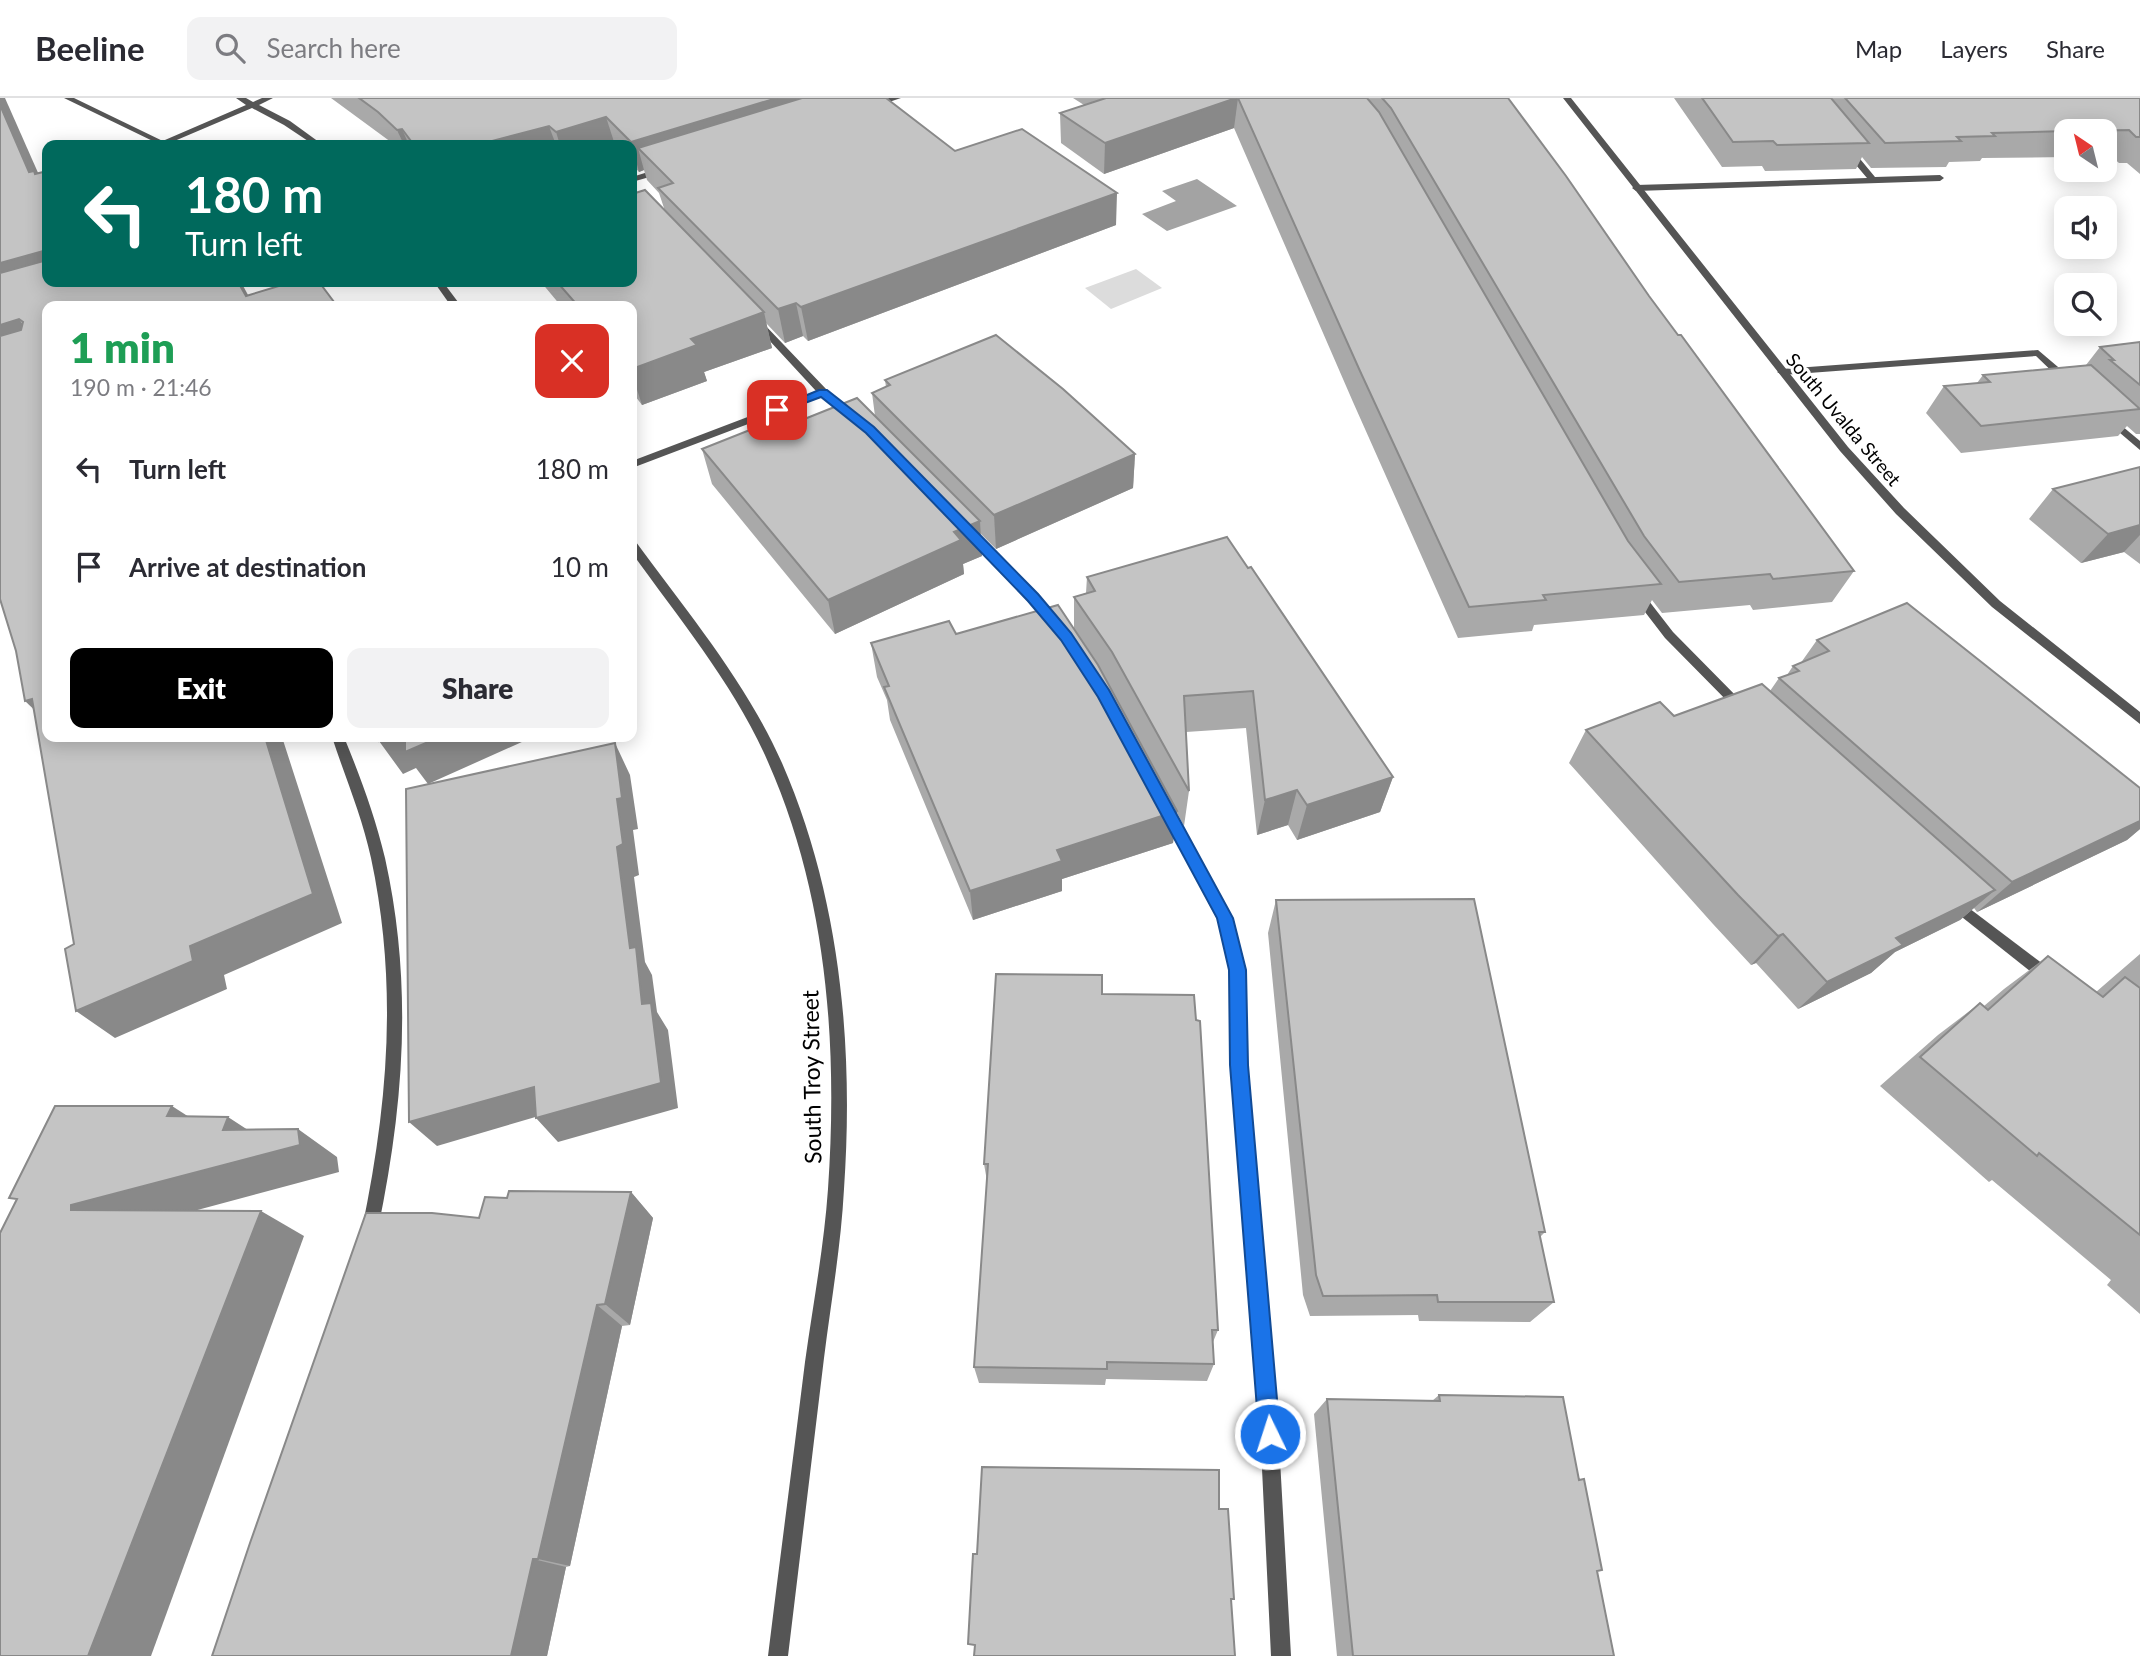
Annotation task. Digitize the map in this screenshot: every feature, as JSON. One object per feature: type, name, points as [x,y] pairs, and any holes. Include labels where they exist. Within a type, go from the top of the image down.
[{"type":"street","points":[[68,98],[156,140]]},
{"type":"street","points":[[240,98],[311,140]]},
{"type":"street","points":[[173,140],[269,98]]},
{"type":"street","points":[[858,110],[897,98]]},
{"type":"street","name":"South Uvalda Street","points":[[1567,98],[1844,449],[1946,558],[2053,652],[2140,719]]},
{"type":"street","points":[[1839,139],[1873,180]]},
{"type":"street","points":[[637,178],[672,168]]},
{"type":"street","points":[[1636,188],[1940,178]]},
{"type":"street","points":[[745,310],[823,392],[862,423]]},
{"type":"street","points":[[1782,372],[2038,353],[2079,391]]},
{"type":"street","points":[[637,463],[823,392]]},
{"type":"street","points":[[2099,410],[2140,447]]},
{"type":"street","points":[[957,520],[1033,597],[1066,636]]},
{"type":"street","name":"South Troy Street","points":[[637,552],[734,686],[775,760],[807,858],[828,945],[838,1097],[836,1190],[778,1656]]},
{"type":"street","points":[[1628,581],[1669,635],[1710,680],[1751,717]]},
{"type":"street","points":[[340,742],[369,820],[391,921],[397,990],[393,1107],[384,1169],[365,1249]]},
{"type":"street","points":[[1162,802],[1224,918],[1238,970],[1239,1065],[1268,1406],[1281,1656]]},
{"type":"street","points":[[1941,891],[1971,918],[2066,990]]},
{"type":"shaded area","points":[[1197,179],[1237,206],[1167,231],[1142,214],[1176,201],[1162,191]]},
{"type":"shaded area","points":[[1136,269],[1162,288],[1111,309],[1085,288]]},
{"type":"building","points":[[359,98],[777,98],[637,140],[629,140],[606,117],[556,132],[549,126],[496,140],[410,140],[402,129],[397,130]]},
{"type":"building","points":[[802,98],[886,98],[955,151],[1022,129],[1117,193],[801,307],[796,303],[778,309],[658,188],[673,183],[638,148]]},
{"type":"building","points":[[1106,98],[1236,98],[1105,143],[1060,113]]},
{"type":"building","points":[[1238,98],[1367,98],[1379,112],[1628,541],[1661,584],[1543,595],[1546,600],[1469,607]]},
{"type":"building","points":[[1382,98],[1508,98],[1649,296],[1678,335],[1681,335],[1854,571],[1773,579],[1770,574],[1679,582],[1644,536],[1391,108]]},
{"type":"building","points":[[1702,98],[1831,98],[1869,143],[1777,145],[1773,141],[1733,142]]},
{"type":"building","points":[[1845,98],[2140,98],[2140,137],[2136,137],[2129,130],[2118,130],[2118,119],[2054,119],[2054,131],[1957,137],[1961,141],[1885,143]]},
{"type":"building","points":[[0,105],[29,172],[42,172],[42,251],[0,263]]},
{"type":"building","points":[[645,190],[764,312],[691,339],[697,345],[637,367],[637,301],[574,301],[561,287],[637,287],[637,192]]},
{"type":"building","points":[[42,261],[42,287],[241,287],[246,296],[276,287],[323,287],[333,301],[42,301],[42,742],[267,742],[313,894],[190,946],[193,961],[76,1011],[65,949],[74,944],[32,699],[25,701],[16,651],[0,599],[0,336],[21,330],[23,322],[19,319],[0,325],[0,273]]},
{"type":"building","points":[[996,335],[1063,389],[1135,454],[994,515],[872,393],[890,385],[885,380]]},
{"type":"building","points":[[2140,342],[2140,385],[2110,360],[2114,360],[2100,347]]},
{"type":"building","points":[[2091,365],[2140,409],[1981,426],[1944,386],[1990,382],[1983,375]]},
{"type":"building","points":[[857,398],[980,521],[954,532],[961,540],[828,600],[702,449],[770,422],[777,430]]},
{"type":"building","points":[[2140,467],[2140,525],[2108,534],[2053,489]]},
{"type":"building","points":[[1227,537],[1248,568],[1251,567],[1393,777],[1307,805],[1297,790],[1265,800],[1253,691],[1184,696],[1189,791],[1112,652],[1074,597],[1095,591],[1087,577]]},
{"type":"building","points":[[1907,603],[2140,788],[2140,821],[2012,882],[1779,678],[1799,671],[1793,666],[1829,651],[1817,640]]},
{"type":"building","points":[[1058,605],[1098,665],[1177,811],[1057,850],[1062,861],[970,891],[884,687],[889,686],[871,643],[949,621],[956,634]]},
{"type":"building","points":[[1762,684],[1995,890],[1896,938],[1903,945],[1827,982],[1783,934],[1778,936],[1738,895],[1586,730],[1660,702],[1674,716]]},
{"type":"building","points":[[405,742],[428,742],[405,752]]},
{"type":"building","points":[[615,743],[622,798],[617,799],[623,844],[617,847],[630,948],[636,947],[642,1004],[651,1003],[661,1083],[536,1118],[534,1087],[409,1122],[406,789]]},
{"type":"building","points":[[1474,899],[1545,1232],[1539,1232],[1554,1302],[1438,1302],[1437,1295],[1323,1296],[1316,1275],[1276,900]]},
{"type":"building","points":[[2048,956],[2103,997],[2125,977],[2140,988],[2140,1235],[2039,1153],[2037,1156],[1920,1057],[1980,1003],[1988,1010]]},
{"type":"building","points":[[996,974],[1102,975],[1102,994],[1194,995],[1196,1020],[1200,1021],[1218,1330],[1212,1330],[1214,1364],[1107,1362],[1107,1369],[974,1367],[988,1164],[984,1164]]},
{"type":"building","points":[[55,1106],[172,1106],[167,1116],[228,1117],[223,1130],[298,1129],[300,1145],[71,1205],[71,1210],[261,1211],[88,1656],[0,1656],[0,1233],[17,1199],[9,1198]]},
{"type":"building","points":[[509,1191],[631,1192],[605,1304],[597,1305],[538,1559],[533,1559],[511,1656],[212,1656],[366,1213],[432,1213],[479,1218],[485,1197],[507,1198]]},
{"type":"building","points":[[1439,1395],[1563,1397],[1579,1480],[1584,1479],[1602,1570],[1597,1571],[1614,1656],[1353,1656],[1327,1399],[1440,1401]]},
{"type":"building","points":[[982,1467],[1219,1470],[1219,1509],[1228,1509],[1235,1656],[974,1656],[975,1645],[968,1644],[973,1554],[977,1554]]},
{"type":"route","points":[[777,410],[823,392],[870,430],[1033,597],[1066,636],[1104,694],[1224,918],[1238,970],[1239,1065],[1270,1434]]}]
